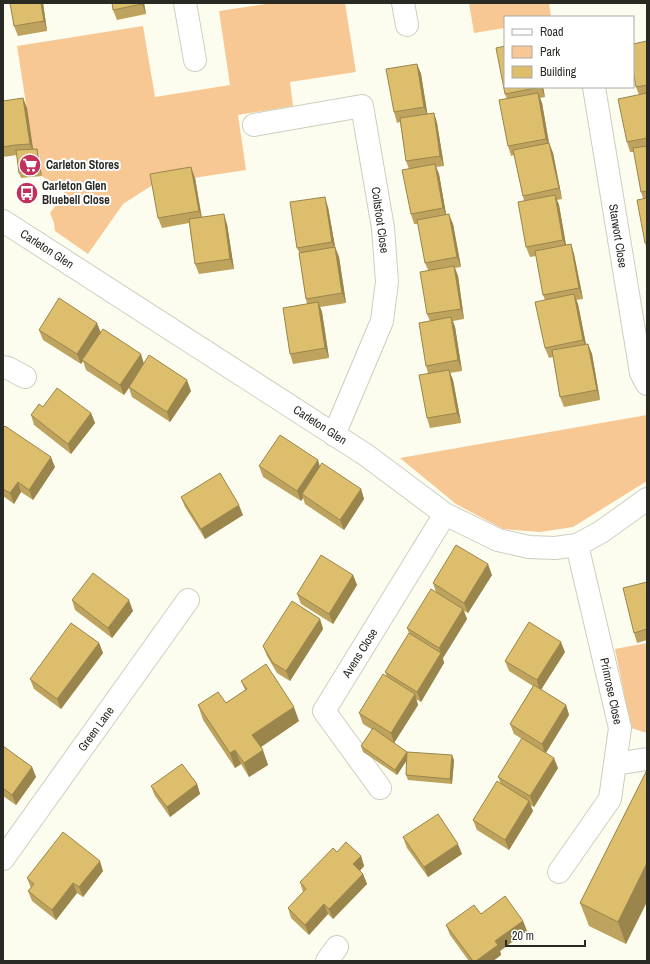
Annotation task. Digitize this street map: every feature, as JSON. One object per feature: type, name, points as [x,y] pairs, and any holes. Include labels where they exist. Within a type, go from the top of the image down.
[{"type":"street","points":[[185,3],[195,60]]},
{"type":"street","points":[[403,3],[407,25]]},
{"type":"street","name":"Starwort Close","points":[[594,88],[641,373],[647,384]]},
{"type":"street","name":"Coltsfoot Close","points":[[254,125],[362,106],[383,228],[387,282],[382,321],[334,435]]},
{"type":"street","name":"Carleton Glen","points":[[3,221],[366,455],[445,514],[498,540],[529,547],[555,548],[578,545],[601,532],[647,499]]},
{"type":"street","points":[[3,367],[25,377]]},
{"type":"street","name":"Avens Close","points":[[380,788],[324,711],[445,514]]},
{"type":"street","name":"Primrose Close","points":[[559,872],[610,799],[620,728],[578,545]]},
{"type":"street","name":"Green Lane","points":[[3,859],[188,600]]},
{"type":"street","points":[[615,764],[647,759]]},
{"type":"green space","points":[[273,3],[345,3],[356,72],[290,82],[293,106],[238,115],[246,170],[154,184],[123,204],[88,254],[55,231],[50,213],[65,193],[42,176],[39,154],[34,155],[17,46],[143,26],[155,97],[230,85],[219,11]]},
{"type":"green space","points":[[469,3],[549,3],[551,16],[504,16],[504,28],[474,33]]},
{"type":"green space","points":[[647,415],[647,481],[573,527],[540,532],[503,529],[456,504],[400,458]]},
{"type":"green space","points":[[647,643],[647,733],[631,728],[615,649]]},
{"type":"building","points":[[10,3],[41,3],[44,21],[14,26]]},
{"type":"building","points":[[112,3],[142,3],[142,4],[113,10]]},
{"type":"building","points":[[647,41],[647,85],[636,87],[634,76],[634,44]]},
{"type":"building","points":[[504,46],[504,88],[535,88],[505,94],[496,48]]},
{"type":"building","points":[[417,64],[424,107],[394,112],[386,69]]},
{"type":"building","points":[[538,93],[546,139],[508,146],[499,100]]},
{"type":"building","points":[[647,93],[647,138],[627,142],[618,99]]},
{"type":"building","points":[[23,98],[30,144],[3,147],[3,101]]},
{"type":"building","points":[[434,113],[440,156],[406,161],[400,118]]},
{"type":"building","points":[[549,143],[559,188],[523,196],[513,150]]},
{"type":"building","points":[[647,146],[647,191],[641,192],[633,148]]},
{"type":"building","name":"Carleton Stores","points":[[37,149],[40,171],[19,173],[16,150]]},
{"type":"building","points":[[435,164],[443,208],[411,214],[402,170]]},
{"type":"building","points":[[191,167],[199,211],[158,218],[150,174]]},
{"type":"building","points":[[555,195],[563,240],[526,247],[518,202]]},
{"type":"building","points":[[325,197],[332,242],[297,248],[290,202]]},
{"type":"building","points":[[647,198],[647,242],[645,243],[637,200]]},
{"type":"building","points":[[224,214],[230,259],[195,264],[189,219]]},
{"type":"building","points":[[449,214],[457,257],[425,263],[417,220]]},
{"type":"building","points":[[571,244],[579,288],[543,295],[535,251]]},
{"type":"building","points":[[335,247],[342,293],[306,299],[299,253]]},
{"type":"building","points":[[454,266],[461,309],[427,314],[420,272]]},
{"type":"building","points":[[574,294],[583,340],[545,348],[535,302]]},
{"type":"building","points":[[59,298],[97,323],[77,354],[39,330]]},
{"type":"building","points":[[318,302],[325,348],[290,354],[283,308]]},
{"type":"building","points":[[451,317],[458,360],[426,366],[419,323]]},
{"type":"building","points":[[103,329],[141,354],[120,385],[82,360]]},
{"type":"building","points":[[588,344],[597,390],[560,397],[552,350]]},
{"type":"building","points":[[149,355],[187,380],[167,412],[129,387]]},
{"type":"building","points":[[449,370],[457,413],[427,418],[419,375]]},
{"type":"building","points":[[57,388],[91,413],[68,444],[31,415],[39,404],[43,407]]},
{"type":"building","points":[[5,426],[51,457],[29,490],[18,482],[10,493],[3,489],[3,428]]},
{"type":"building","points":[[280,435],[318,460],[297,491],[259,466]]},
{"type":"building","points":[[322,463],[361,489],[340,520],[302,494]]},
{"type":"building","points":[[220,473],[239,505],[201,529],[181,497]]},
{"type":"building","points":[[456,545],[488,564],[464,603],[433,583]]},
{"type":"building","points":[[321,555],[353,575],[329,614],[297,594]]},
{"type":"building","points":[[93,573],[129,600],[108,628],[72,600]]},
{"type":"building","points":[[647,582],[647,629],[634,633],[623,588]]},
{"type":"building","points":[[431,589],[463,609],[439,648],[407,628]]},
{"type":"building","points":[[292,601],[320,619],[286,671],[273,663],[263,646]]},
{"type":"building","points":[[529,622],[561,642],[537,680],[505,661]]},
{"type":"building","points":[[71,623],[99,643],[57,699],[30,679]]},
{"type":"building","points":[[409,633],[441,653],[417,692],[385,672]]},
{"type":"building","points":[[266,664],[294,707],[252,735],[263,750],[244,763],[235,750],[230,753],[198,705],[218,692],[226,703],[247,689],[241,681]]},
{"type":"building","points":[[383,674],[415,694],[391,733],[359,713]]},
{"type":"building","points":[[534,685],[566,705],[542,744],[510,724]]},
{"type":"building","points":[[373,728],[407,752],[395,770],[361,746]]},
{"type":"building","points":[[522,738],[554,758],[530,796],[498,777]]},
{"type":"building","points":[[3,746],[32,767],[12,795],[3,788]]},
{"type":"building","points":[[407,752],[452,755],[450,779],[406,775]]},
{"type":"building","points":[[182,764],[197,784],[167,807],[151,786]]},
{"type":"building","points":[[647,770],[647,863],[618,922],[580,903]]},
{"type":"building","points":[[497,781],[529,801],[505,840],[473,820]]},
{"type":"building","points":[[438,814],[458,844],[424,867],[403,837]]},
{"type":"building","points":[[63,832],[100,861],[79,887],[73,883],[52,910],[28,891],[34,884],[27,878]]},
{"type":"building","points":[[346,842],[361,856],[353,864],[363,874],[329,909],[324,904],[305,925],[288,908],[306,889],[300,882],[333,848],[337,852]]},
{"type":"building","points":[[505,896],[523,921],[495,941],[498,945],[476,961],[473,961],[446,925],[474,905],[481,914]]},
{"type":"place","name":"Carleton Stores","points":[[30,165]]},
{"type":"place","name":"Carleton Glen Bluebell Close","points":[[27,193]]}]
